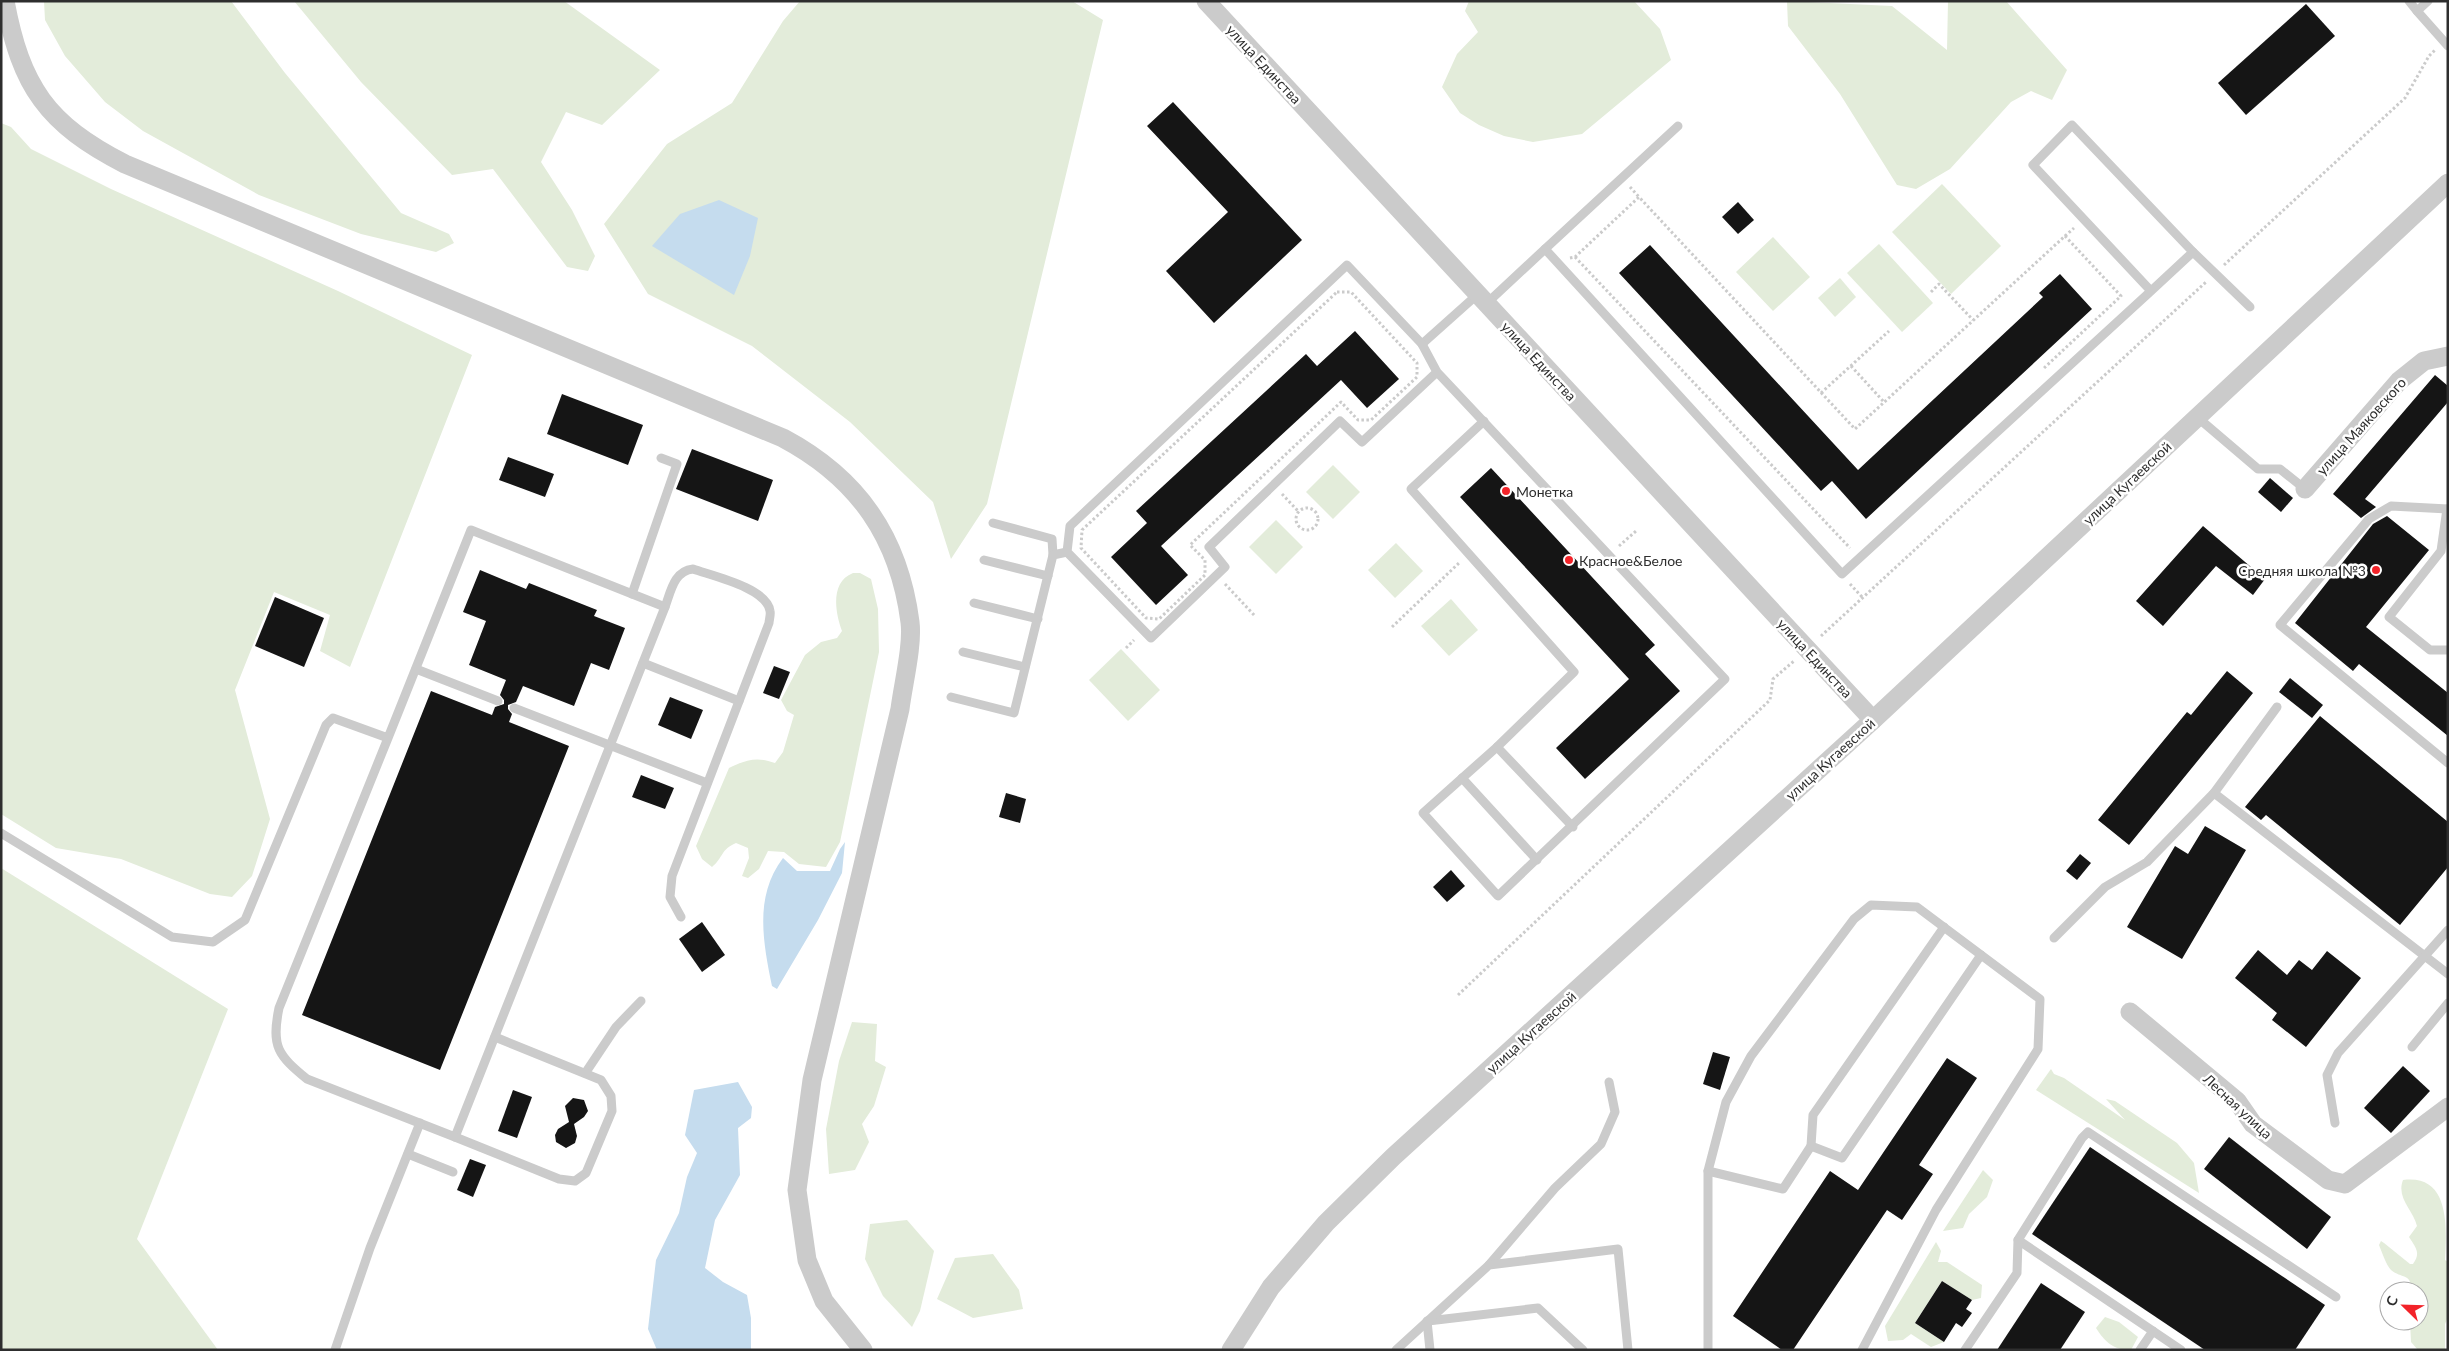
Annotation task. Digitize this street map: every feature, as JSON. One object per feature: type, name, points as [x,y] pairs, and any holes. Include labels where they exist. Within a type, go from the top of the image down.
[{"type":"street","points":[[5,1],[16,46],[26,74],[38,96],[55,117],[76,136],[101,152],[125,164],[783,438],[830,466],[874,517],[896,561],[910,623],[906,664],[900,709],[812,1080],[797,1190],[808,1260],[824,1301],[863,1350]]},
{"type":"street","name":"улица Единства","points":[[1206,1],[1873,720]]},
{"type":"street","name":"улица Кугаевской","points":[[1231,1350],[1271,1287],[1326,1223],[1366,1183],[1873,720],[2448,183]]},
{"type":"street","name":"улица Маяковского","points":[[2305,490],[2399,381],[2424,361],[2448,356]]},
{"type":"street","name":"Лесная улица","points":[[2130,1012],[2237,1101],[2253,1124],[2328,1180],[2345,1184],[2448,1107]]},
{"type":"lane","points":[[2409,1],[2448,46]]},
{"type":"lane","points":[[2417,11],[2428,1]]},
{"type":"lane","points":[[2152,291],[2033,165],[2072,125],[2193,252],[2250,307]]},
{"type":"lane","points":[[1422,344],[1545,249],[1678,126]]},
{"type":"lane","points":[[1545,249],[1842,574],[2193,252]]},
{"type":"lane","points":[[1067,552],[1070,526],[1347,265],[1422,344],[1437,372],[1484,421],[1725,679],[1573,827],[1498,896],[1423,813],[1497,747],[1574,672],[1412,489],[1484,421]]},
{"type":"lane","points":[[1067,552],[1151,638],[1226,567],[1209,547],[1340,421],[1362,442],[1437,372]]},
{"type":"lane","points":[[2197,417],[2258,469],[2280,469],[2305,490]]},
{"type":"lane","points":[[632,594],[678,464],[662,458]]},
{"type":"lane","points":[[2448,650],[2430,650],[2389,616],[2441,551],[2448,509],[2391,506],[2369,519],[2280,625],[2448,763]]},
{"type":"lane","points":[[951,696],[1014,713],[1038,619],[1053,555],[1052,539],[993,524]]},
{"type":"lane","points":[[495,1037],[586,1072],[601,1080],[611,1096],[612,1111],[586,1173],[575,1181],[559,1180],[308,1079],[291,1066],[277,1049],[275,1027],[279,1008],[472,530],[665,607]]},
{"type":"lane","points":[[1053,555],[1067,552]]},
{"type":"lane","points":[[984,560],[1048,576]]},
{"type":"lane","points":[[455,1137],[676,578],[685,570],[693,569],[756,592],[766,602],[770,611],[769,623],[672,876],[670,897],[681,917]]},
{"type":"lane","points":[[974,604],[1038,619]]},
{"type":"lane","points":[[963,652],[1025,668]]},
{"type":"lane","points":[[643,663],[739,701]]},
{"type":"lane","points":[[416,669],[498,701]]},
{"type":"lane","points":[[2054,938],[2105,887],[2147,862],[2214,793],[2277,707]]},
{"type":"lane","points":[[514,708],[707,784]]},
{"type":"lane","points":[[1,833],[172,936],[213,942],[245,920],[326,725],[333,718],[388,738]]},
{"type":"lane","points":[[1497,747],[1573,827]]},
{"type":"lane","points":[[1462,778],[1537,860]]},
{"type":"lane","points":[[2214,793],[2448,974]]},
{"type":"lane","points":[[1709,1349],[1708,1171],[1726,1102],[1751,1056],[1854,919],[1871,906],[1917,907],[2040,999],[2038,1049],[1936,1210],[1862,1350]]},
{"type":"lane","points":[[1708,1171],[1783,1189],[1812,1146],[1813,1115],[1944,927]]},
{"type":"lane","points":[[2335,1123],[2327,1076],[2338,1053],[2448,930]]},
{"type":"lane","points":[[1812,1146],[1842,1158],[1981,955]]},
{"type":"lane","points":[[586,1072],[616,1027],[641,1001]]},
{"type":"lane","points":[[2412,1047],[2448,1003]]},
{"type":"lane","points":[[1396,1350],[1490,1265],[1556,1188],[1601,1144],[1615,1112],[1609,1082]]},
{"type":"lane","points":[[335,1350],[370,1248],[420,1124]]},
{"type":"lane","points":[[1965,1350],[2017,1273],[2018,1240],[2082,1138],[2088,1132],[2336,1297]]},
{"type":"lane","points":[[408,1154],[453,1172]]},
{"type":"lane","points":[[2018,1240],[2181,1350]]},
{"type":"lane","points":[[1490,1265],[1618,1249],[1628,1350]]},
{"type":"lane","points":[[1427,1322],[1538,1308],[1582,1350]]},
{"type":"lane","points":[[1427,1322],[1430,1350]]},
{"type":"lane","points":[[2140,1350],[2153,1331]]},
{"type":"path","points":[[1458,995],[1770,700],[1773,680],[2405,98],[2429,56],[2436,50]]},
{"type":"path","points":[[1856,543],[1848,550],[1575,257],[1639,198],[1855,429],[2065,236],[2121,296],[2042,369]]},
{"type":"path","points":[[1931,292],[1939,284],[1973,320]]},
{"type":"path","points":[[1205,575],[1205,560],[1190,545],[1341,402],[1358,420],[1371,420],[1417,377],[1417,363],[1351,292],[1337,292],[1082,530],[1081,548],[1146,618],[1159,619],[1205,575],[1217,575],[1255,616]]},
{"type":"path","points":[[1821,393],[1889,331]]},
{"type":"path","points":[[1851,366],[1884,402]]},
{"type":"path","points":[[1303,508],[1313,509],[1317,513],[1317,524],[1309,530],[1303,530],[1296,524],[1296,515],[1303,508]]},
{"type":"path","points":[[1392,627],[1469,554]]},
{"type":"green space","points":[[44,1],[231,1],[285,73],[401,213],[449,234],[454,243],[436,252],[361,234],[259,195],[143,131],[105,102],[65,56],[45,20]]},
{"type":"green space","points":[[294,1],[564,1],[660,70],[602,125],[566,112],[541,162],[572,210],[595,256],[588,271],[567,267],[493,169],[452,175],[361,82]]},
{"type":"green space","points":[[800,1],[1072,1],[1103,20],[987,504],[951,559],[933,502],[850,422],[752,346],[648,294],[604,224],[667,144],[732,103],[783,21]]},
{"type":"green space","points":[[1469,1],[1634,1],[1660,29],[1671,60],[1582,134],[1533,142],[1504,136],[1479,125],[1460,113],[1442,87],[1457,54],[1478,32],[1465,11]]},
{"type":"green space","points":[[1787,1],[1892,6],[1947,50],[1948,1],[2006,1],[2067,70],[2052,100],[2031,91],[2011,102],[1950,169],[1916,189],[1897,185],[1840,94],[1788,26]]},
{"type":"green space","points":[[1,123],[11,127],[31,149],[111,189],[338,291],[472,355],[350,667],[320,651],[330,615],[274,592],[235,690],[270,819],[252,876],[232,897],[210,894],[121,859],[56,848],[1,814]]},
{"type":"green space","points":[[1942,184],[2001,246],[1951,294],[1892,232]]},
{"type":"green space","points":[[1773,237],[1810,277],[1773,311],[1736,272]]},
{"type":"green space","points":[[1879,244],[1933,303],[1902,332],[1847,273]]},
{"type":"green space","points":[[1840,278],[1856,297],[1835,317],[1818,298]]},
{"type":"green space","points":[[1333,465],[1360,492],[1333,519],[1306,492]]},
{"type":"green space","points":[[1276,520],[1303,547],[1276,574],[1249,547]]},
{"type":"green space","points":[[1396,543],[1423,571],[1395,598],[1368,570]]},
{"type":"green space","points":[[853,573],[860,573],[871,579],[878,609],[879,652],[840,842],[826,867],[799,864],[784,852],[768,851],[759,869],[748,878],[742,876],[749,858],[748,848],[736,843],[727,848],[712,867],[702,859],[696,846],[729,768],[757,759],[775,763],[783,752],[794,715],[787,711],[781,700],[805,655],[821,642],[837,638],[842,631],[836,607],[836,598],[841,583]]},
{"type":"green space","points":[[1451,599],[1478,630],[1449,656],[1421,626]]},
{"type":"green space","points":[[1121,649],[1160,690],[1128,721],[1089,680]]},
{"type":"green space","points":[[1,868],[228,1009],[137,1239],[218,1350],[1,1350]]},
{"type":"green space","points":[[852,1022],[877,1024],[875,1061],[886,1067],[874,1106],[862,1124],[869,1142],[855,1170],[829,1174],[826,1129],[839,1061]]},
{"type":"green space","points":[[2051,1069],[2054,1074],[2064,1078],[2125,1120],[2106,1099],[2115,1101],[2177,1143],[2194,1163],[2199,1193],[2036,1090]]},
{"type":"green space","points":[[1983,1170],[1993,1180],[1987,1197],[1969,1214],[1963,1228],[1943,1231]]},
{"type":"green space","points":[[2403,1180],[2418,1180],[2429,1185],[2437,1193],[2442,1204],[2446,1231],[2445,1260],[2448,1262],[2448,1317],[2445,1324],[2445,1350],[2418,1350],[2411,1342],[2410,1331],[2429,1331],[2429,1281],[2410,1281],[2395,1273],[2386,1262],[2379,1245],[2381,1241],[2410,1264],[2413,1264],[2417,1257],[2415,1247],[2409,1237],[2417,1226],[2403,1198],[2401,1186]]},
{"type":"green space","points":[[907,1220],[934,1251],[920,1311],[912,1327],[883,1296],[865,1259],[870,1224]]},
{"type":"green space","points":[[1936,1242],[1941,1251],[1938,1262],[1947,1262],[1982,1285],[1981,1298],[1972,1300],[1942,1281],[1915,1323],[1944,1342],[1931,1347],[1911,1334],[1903,1340],[1888,1341],[1885,1326]]},
{"type":"green space","points":[[993,1254],[1019,1290],[1023,1309],[973,1318],[937,1299],[955,1258]]},
{"type":"green space","points":[[2105,1317],[2119,1322],[2138,1337],[2131,1350],[2114,1347],[2103,1337],[2096,1328]]},
{"type":"water","points":[[719,200],[758,218],[750,256],[734,295],[652,246],[680,214]]},
{"type":"water","points":[[845,842],[842,873],[818,920],[777,989],[772,986],[763,920],[764,904],[774,873],[783,858],[797,871],[830,871]]},
{"type":"water","points":[[738,1082],[752,1107],[751,1118],[738,1128],[740,1175],[715,1220],[705,1268],[723,1282],[747,1295],[751,1318],[751,1350],[657,1350],[648,1329],[656,1260],[679,1213],[687,1177],[697,1153],[685,1135],[694,1090]]},
{"type":"building","points":[[2306,4],[2335,36],[2246,115],[2218,83]]},
{"type":"building","points":[[1173,102],[1302,240],[1214,323],[1166,271],[1228,212],[1147,126]]},
{"type":"building","points":[[1738,202],[1754,220],[1738,234],[1722,217]]},
{"type":"building","points":[[1650,245],[1858,470],[2043,297],[2039,293],[2060,274],[2092,309],[1866,519],[1832,481],[1821,491],[1619,273]]},
{"type":"building","points":[[1355,331],[1399,379],[1367,408],[1341,380],[1161,546],[1188,575],[1156,605],[1111,557],[1147,523],[1136,511],[1306,354],[1317,366]]},
{"type":"building","points":[[2435,375],[2448,386],[2448,402],[2365,499],[2376,507],[2361,518],[2333,494]]},
{"type":"building","points":[[562,394],[643,425],[628,465],[547,434]]},
{"type":"building","points":[[692,449],[773,480],[758,521],[676,489]]},
{"type":"building","points":[[508,457],[554,474],[545,497],[499,480]]},
{"type":"building","points":[[1491,468],[1655,645],[1645,654],[1680,691],[1585,779],[1556,748],[1629,679],[1460,497]]},
{"type":"building","points":[[2270,478],[2293,498],[2281,512],[2258,492]]},
{"type":"building","points":[[2387,516],[2429,550],[2366,627],[2448,693],[2448,736],[2359,664],[2353,671],[2295,623],[2373,524]]},
{"type":"building","points":[[2203,526],[2265,579],[2253,595],[2216,566],[2163,626],[2136,601]]},
{"type":"building","points":[[480,570],[526,589],[529,583],[597,610],[594,616],[625,628],[609,670],[591,663],[574,706],[523,686],[516,702],[508,705],[508,709],[512,714],[509,722],[569,746],[440,1070],[302,1015],[431,691],[492,715],[495,707],[504,704],[504,700],[500,695],[506,680],[469,665],[486,621],[463,612]]},
{"type":"building","points":[[275,597],[324,618],[304,667],[255,646]]},
{"type":"building","points":[[774,666],[790,672],[779,699],[763,693]]},
{"type":"building","points":[[2227,671],[2253,693],[2129,845],[2098,820],[2187,712],[2191,715]]},
{"type":"building","points":[[2290,678],[2323,705],[2312,718],[2279,692]]},
{"type":"building","points":[[670,697],[703,710],[691,739],[658,725]]},
{"type":"building","points":[[2320,716],[2448,822],[2448,867],[2400,925],[2266,815],[2261,820],[2245,807]]},
{"type":"building","points":[[641,775],[674,788],[665,809],[632,797]]},
{"type":"building","points":[[1006,793],[1026,799],[1020,823],[999,817]]},
{"type":"building","points":[[2205,826],[2246,850],[2182,959],[2127,927],[2175,846],[2188,854]]},
{"type":"building","points":[[2080,854],[2091,863],[2077,880],[2066,871]]},
{"type":"building","points":[[1451,870],[1465,886],[1447,902],[1433,887]]},
{"type":"building","points":[[702,922],[725,955],[702,972],[679,939]]},
{"type":"building","points":[[2258,950],[2287,975],[2299,960],[2312,970],[2327,951],[2361,978],[2306,1047],[2272,1020],[2277,1013],[2235,978]]},
{"type":"building","points":[[1713,1052],[1730,1057],[1720,1090],[1703,1084]]},
{"type":"building","points":[[1947,1058],[1977,1078],[1919,1165],[1933,1174],[1902,1220],[1887,1210],[1793,1350],[1782,1350],[1733,1316],[1830,1171],[1858,1190]]},
{"type":"building","points":[[2403,1066],[2430,1091],[2391,1133],[2364,1108]]},
{"type":"building","points":[[513,1090],[532,1097],[517,1138],[498,1131]]},
{"type":"building","points":[[573,1098],[584,1100],[588,1111],[584,1117],[574,1124],[577,1136],[575,1143],[566,1148],[556,1142],[555,1135],[558,1129],[569,1122],[565,1106]]},
{"type":"building","points":[[2229,1137],[2331,1217],[2307,1249],[2204,1169]]},
{"type":"building","points":[[2090,1147],[2325,1305],[2295,1350],[2205,1350],[2032,1234]]},
{"type":"building","points":[[470,1159],[486,1165],[473,1197],[457,1190]]},
{"type":"building","points":[[1942,1281],[1972,1300],[1966,1309],[1972,1313],[1962,1327],[1956,1323],[1944,1342],[1915,1323]]},
{"type":"building","points":[[2041,1283],[2085,1312],[2060,1350],[1997,1350]]},
{"type":"place","name":"Монетка","points":[[1506,491]]},
{"type":"place","name":"Красное&Белое","points":[[1569,560]]},
{"type":"place","name":"Средняя школа №3","points":[[2376,570]]}]
